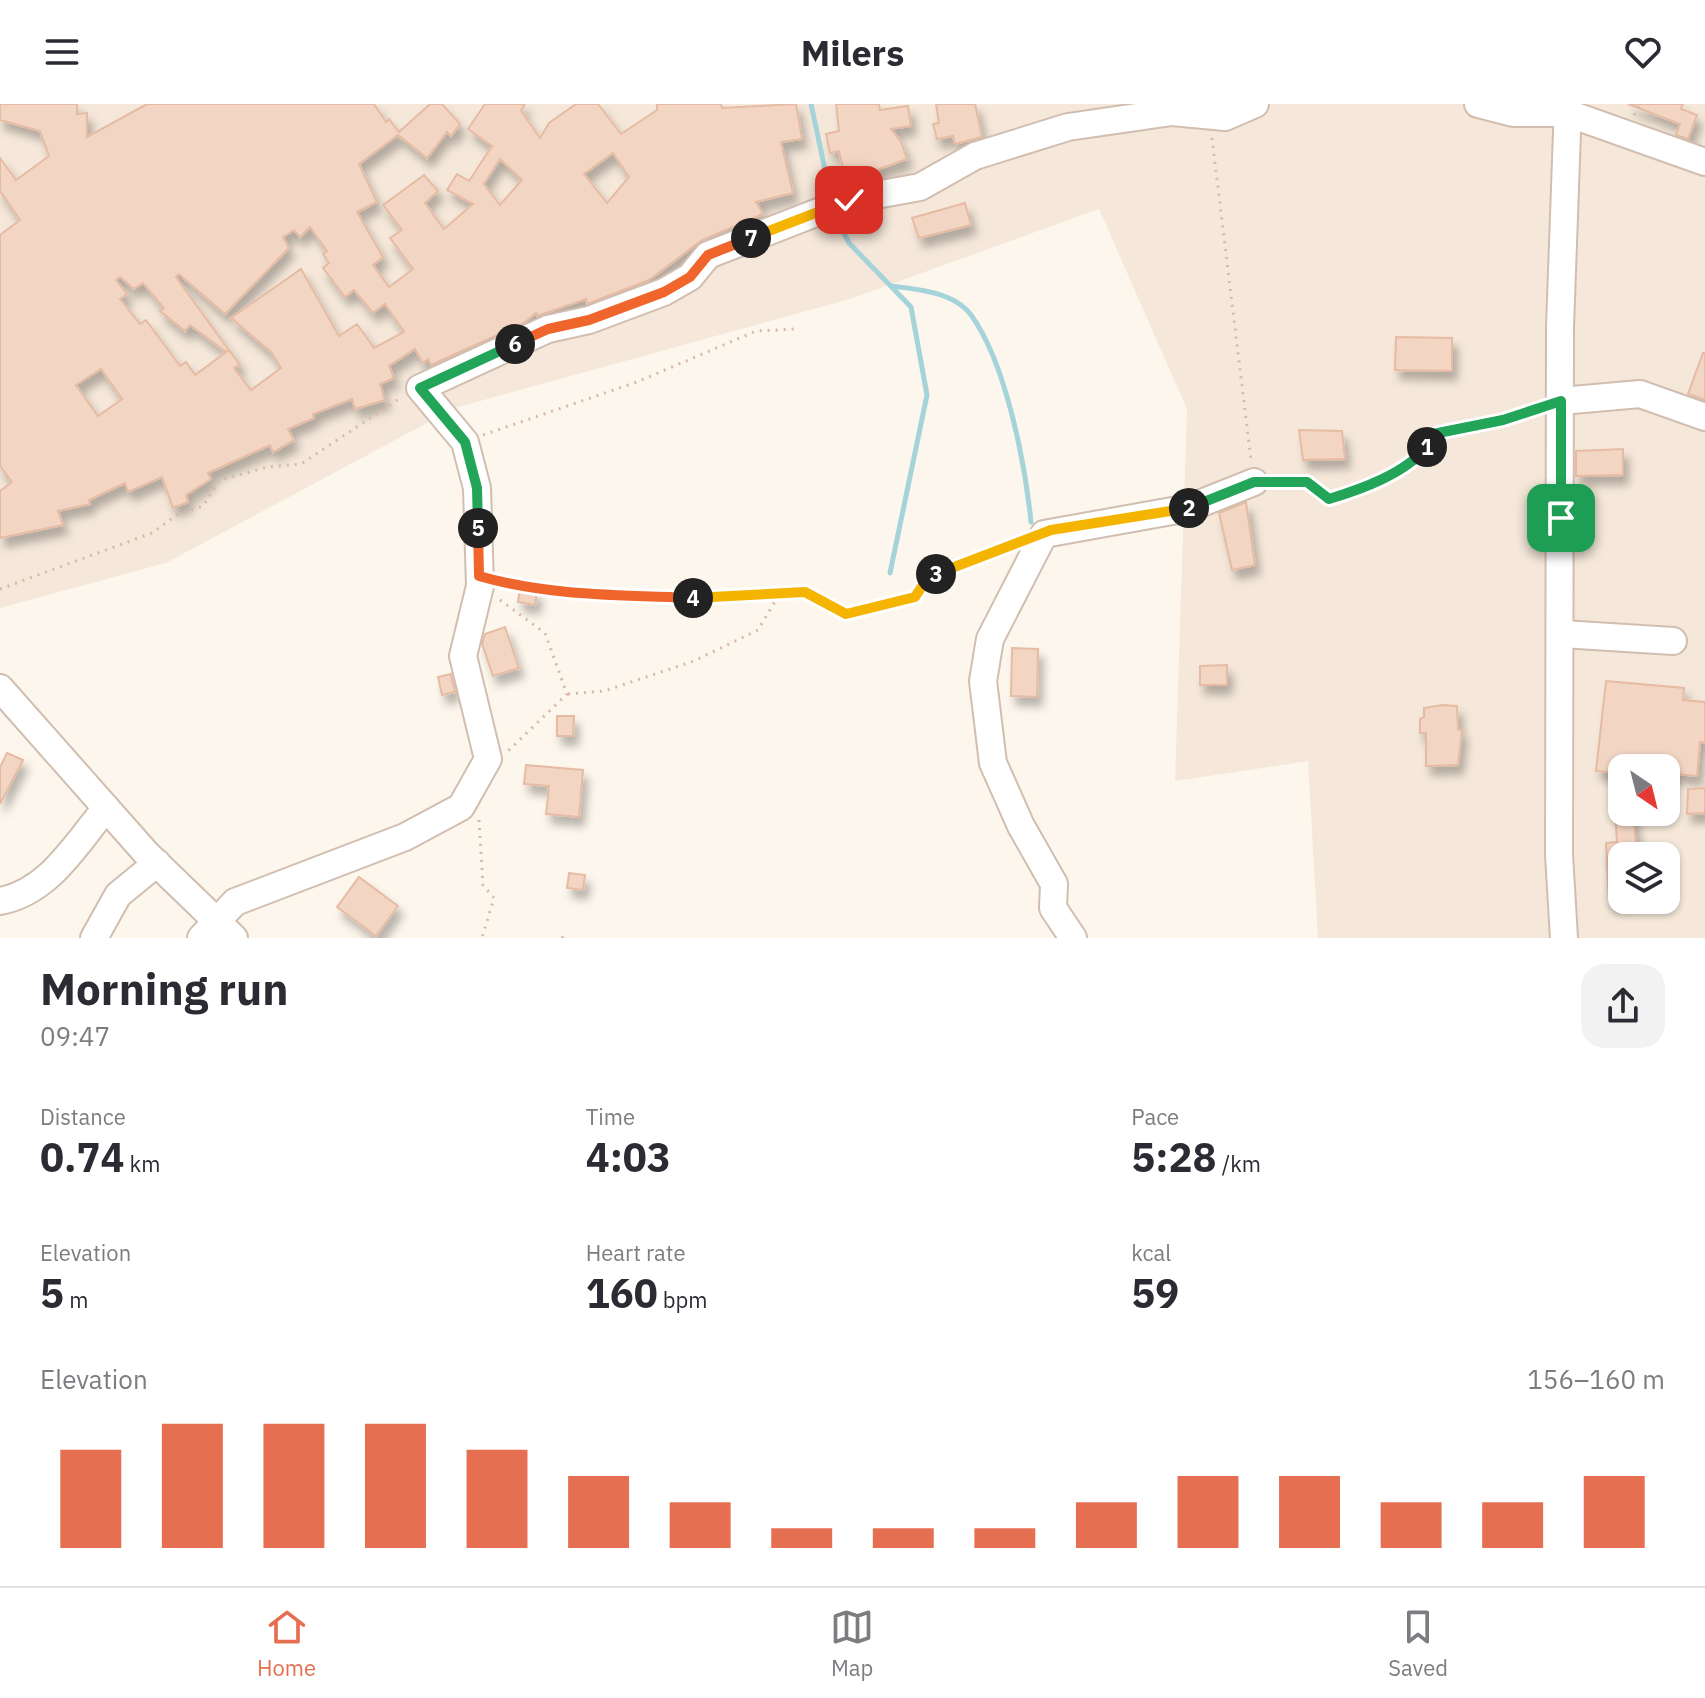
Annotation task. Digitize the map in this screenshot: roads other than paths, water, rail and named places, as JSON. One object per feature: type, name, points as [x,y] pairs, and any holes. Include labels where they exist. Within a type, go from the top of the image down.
[{"type":"street","points":[[0,688],[217,932],[235,902],[419,830],[461,807],[483,769],[463,656],[480,581],[477,488],[465,442],[420,388],[548,329],[589,320],[664,292],[690,277],[708,255],[849,200],[920,187],[975,156],[1068,127],[1172,112],[1209,118],[1225,117],[1255,104]]},
{"type":"street","points":[[1478,104],[1513,113],[1568,109],[1705,162]]},
{"type":"street","points":[[1564,938],[1559,855],[1561,401],[1562,214],[1568,109]]},
{"type":"street","points":[[1561,401],[1640,394],[1705,417]]},
{"type":"street","points":[[1073,938],[1053,908],[1054,884],[1021,826],[993,763],[983,681],[990,639],[1044,534],[1189,508],[1254,482]]},
{"type":"street","points":[[1562,634],[1673,641]]},
{"type":"street","points":[[0,901],[21,897],[49,878],[106,808]]},
{"type":"street","points":[[94,938],[118,895],[157,863]]},
{"type":"waterway","points":[[811,104],[827,179]]},
{"type":"waterway","points":[[836,218],[849,243],[911,307],[927,395],[890,573]]},
{"type":"waterway","points":[[891,286],[934,293],[955,301],[971,315],[983,335],[1012,414],[1031,522]]}]
